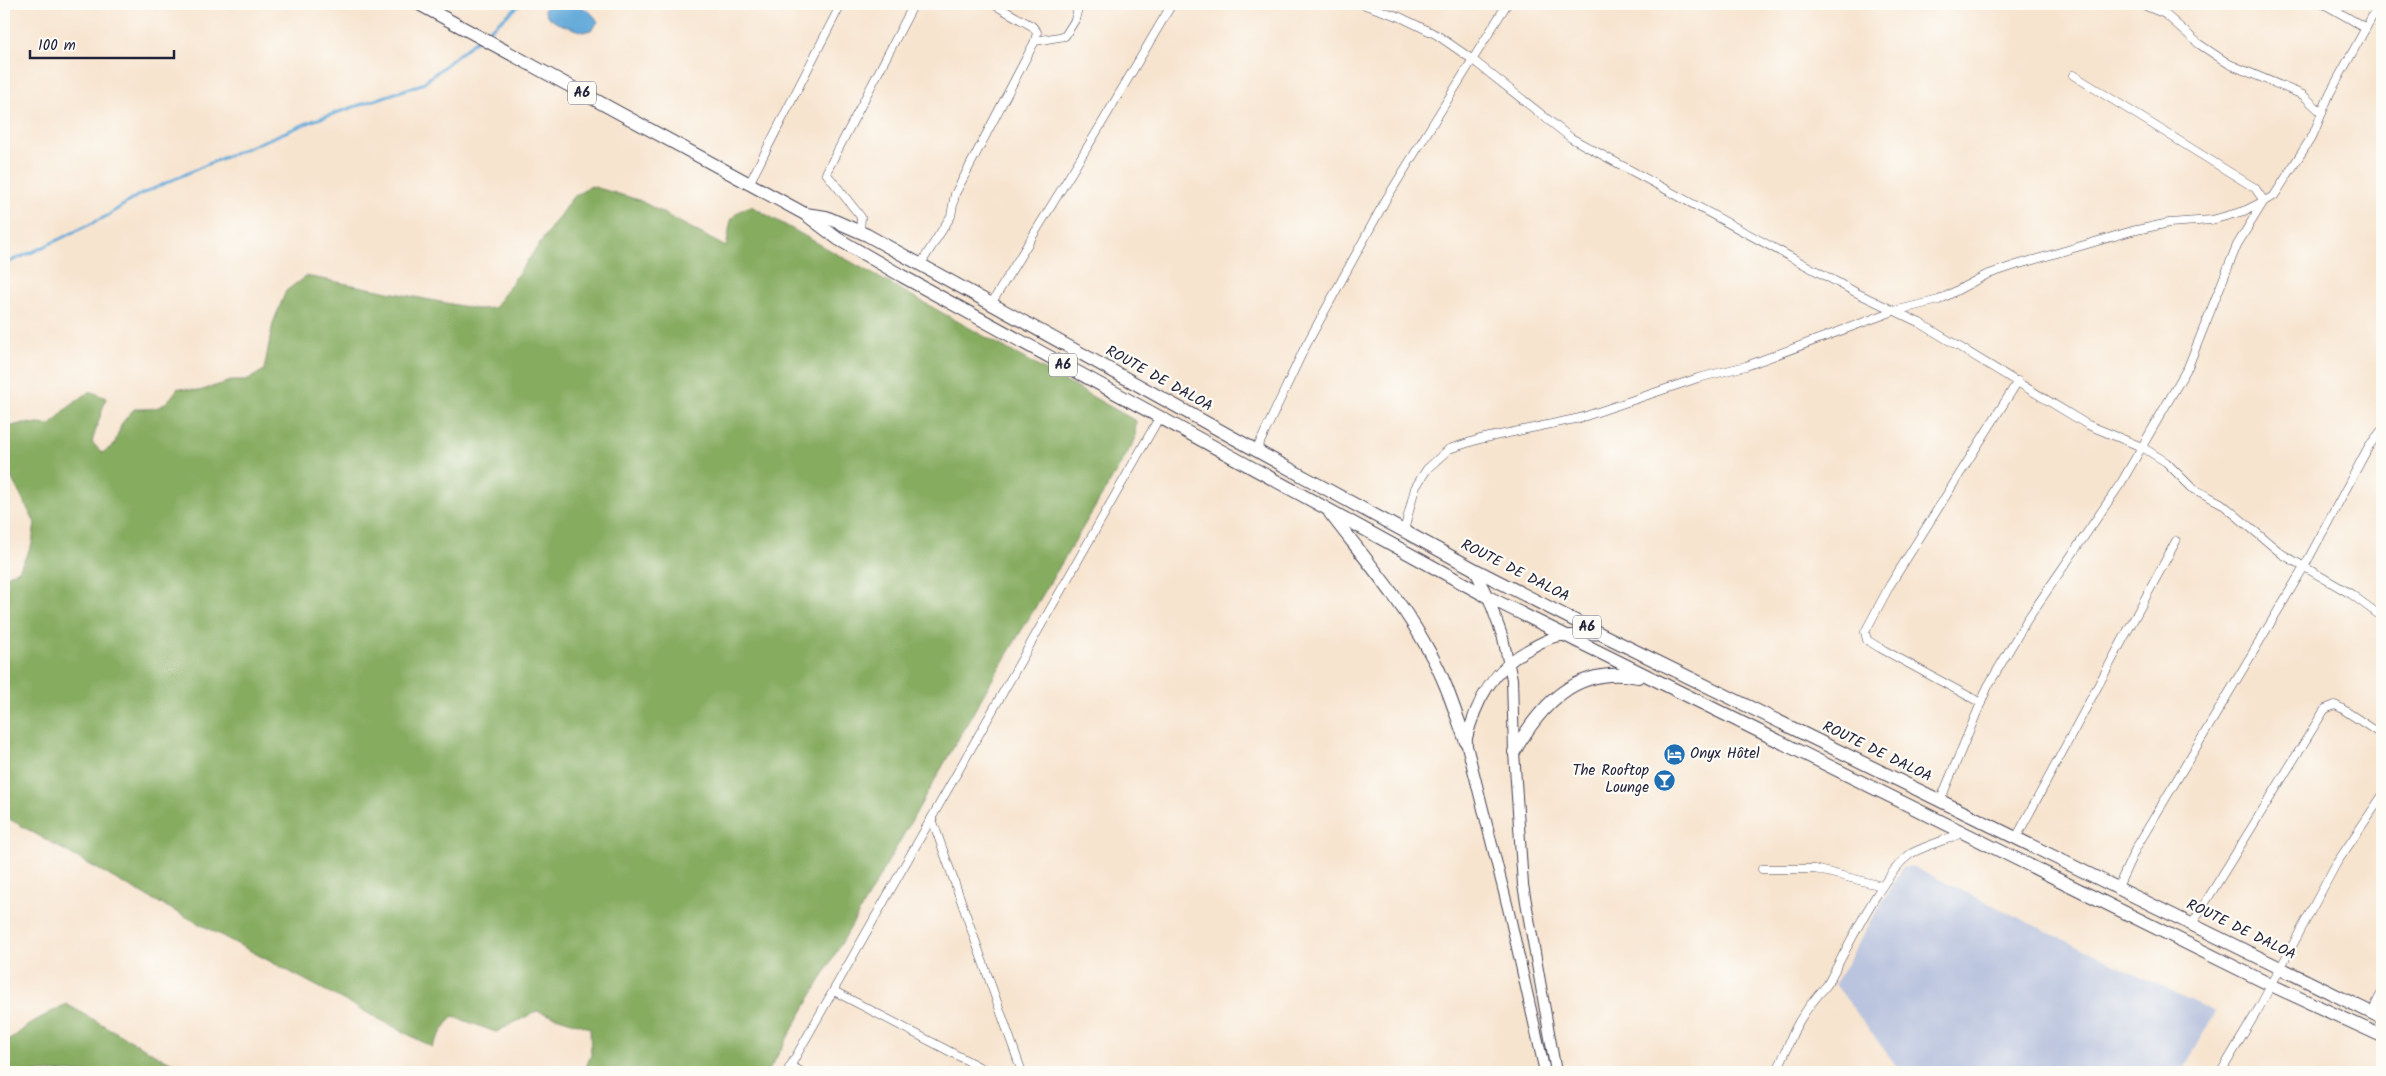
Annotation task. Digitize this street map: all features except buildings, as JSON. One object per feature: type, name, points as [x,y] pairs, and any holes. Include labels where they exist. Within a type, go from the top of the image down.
[{"type":"highway","name":"A6","points":[[419,4],[805,214],[838,239],[1411,557],[1564,636],[1962,834],[2271,985],[2382,1036]]},
{"type":"highway","name":"ROUTE DE DALOA","points":[[805,214],[826,217],[860,232],[1256,451],[1474,569],[1601,634],[2376,1015]]},
{"type":"highway","points":[[1325,508],[1382,578],[1430,653],[1446,687],[1466,742]]},
{"type":"highway","points":[[1514,752],[1539,713],[1553,698],[1569,688],[1583,681],[1622,674],[1652,680]]},
{"type":"main road","points":[[1474,569],[1488,597],[1509,662],[1512,679],[1514,752],[1523,886],[1556,1072]]},
{"type":"main road","points":[[1545,1072],[1508,908],[1466,742],[1471,721],[1489,683],[1509,662],[1553,637],[1601,634]]},
{"type":"street","points":[[749,184],[841,4]]},
{"type":"street","points":[[860,232],[861,216],[826,173],[914,4]]},
{"type":"street","points":[[920,265],[951,216],[955,194],[1035,41],[1037,32],[1032,26],[994,4]]},
{"type":"street","points":[[1035,41],[1064,36],[1075,20],[1079,4]]},
{"type":"street","points":[[990,304],[1099,128],[1172,4]]},
{"type":"street","points":[[1362,4],[1400,16],[1437,35],[1473,60],[1571,138],[1856,293],[1920,323],[2088,424],[2142,447],[2166,462],[2192,488],[2221,503],[2282,554],[2351,594],[2382,617]]},
{"type":"street","points":[[1256,451],[1304,349],[1385,201],[1507,4]]},
{"type":"street","points":[[2141,4],[2165,14],[2199,44],[2229,64],[2303,95],[2322,112]]},
{"type":"street","points":[[2324,4],[2366,28]]},
{"type":"street","points":[[1404,531],[1415,488],[1427,469],[1449,449],[1480,439],[1580,418],[1698,378],[1746,366],[1791,351],[1894,311],[1939,300],[1986,275],[2016,265],[2132,231],[2170,223],[2212,220],[2244,211],[2274,196],[2313,135],[2330,93],[2379,4]]},
{"type":"street","points":[[2073,75],[2255,188],[2264,201]]},
{"type":"street","points":[[1940,801],[1981,702],[2027,620],[2121,483],[2188,367],[2237,245],[2264,201]]},
{"type":"street","points":[[1981,702],[1880,648],[1867,640],[1865,632],[1890,585],[2018,381]]},
{"type":"street","points":[[802,1072],[789,1069],[1159,418]]},
{"type":"street","points":[[2118,887],[2136,848],[2304,567],[2369,446],[2382,431]]},
{"type":"street","points":[[2016,838],[2176,541]]},
{"type":"street","points":[[2192,924],[2325,709],[2335,705],[2382,736]]},
{"type":"street","points":[[2221,1072],[2271,985],[2336,864],[2382,796]]},
{"type":"street","points":[[932,819],[1022,1072]]},
{"type":"street","points":[[1776,1072],[1787,1054],[1795,1030],[1816,997],[1827,985],[1882,886],[1898,864],[1912,853],[1962,834]]},
{"type":"street","points":[[1762,869],[1815,869],[1882,886]]},
{"type":"street","points":[[834,991],[989,1072]]},
{"type":"street","points":[[2376,1015],[2382,992]]},
{"type":"shaded area","points":[[1911,866],[2215,1012],[2182,1072],[1901,1072],[1835,984],[1902,868]]},
{"type":"green space","points":[[591,186],[639,200],[726,247],[733,217],[743,209],[751,206],[1136,421],[1135,440],[989,685],[768,1072],[584,1072],[591,1055],[590,1028],[537,1011],[496,1032],[452,1016],[432,1047],[124,884],[4,816],[4,577],[19,570],[32,544],[35,523],[4,464],[4,428],[24,423],[51,425],[65,410],[90,391],[106,398],[92,442],[102,453],[114,445],[122,423],[134,409],[149,409],[160,406],[178,388],[199,391],[231,381],[246,381],[264,370],[273,323],[286,291],[306,276],[477,309],[494,308],[572,198]]},
{"type":"green space","points":[[66,1004],[158,1056],[192,1072],[4,1072],[4,1038],[11,1039],[31,1023]]},
{"type":"water","points":[[548,4],[570,4],[583,8],[594,15],[598,22],[591,30],[583,32],[557,23],[548,17],[544,10]]},
{"type":"waterway","points":[[483,35],[521,4]]},
{"type":"waterway","points":[[4,264],[107,216],[137,196],[208,164],[315,120],[422,84],[478,39]]},
{"type":"place","name":"Onyx Hôtel","points":[[1674,754]]},
{"type":"place","name":"The Rooftop Lounge","points":[[1665,780]]}]
